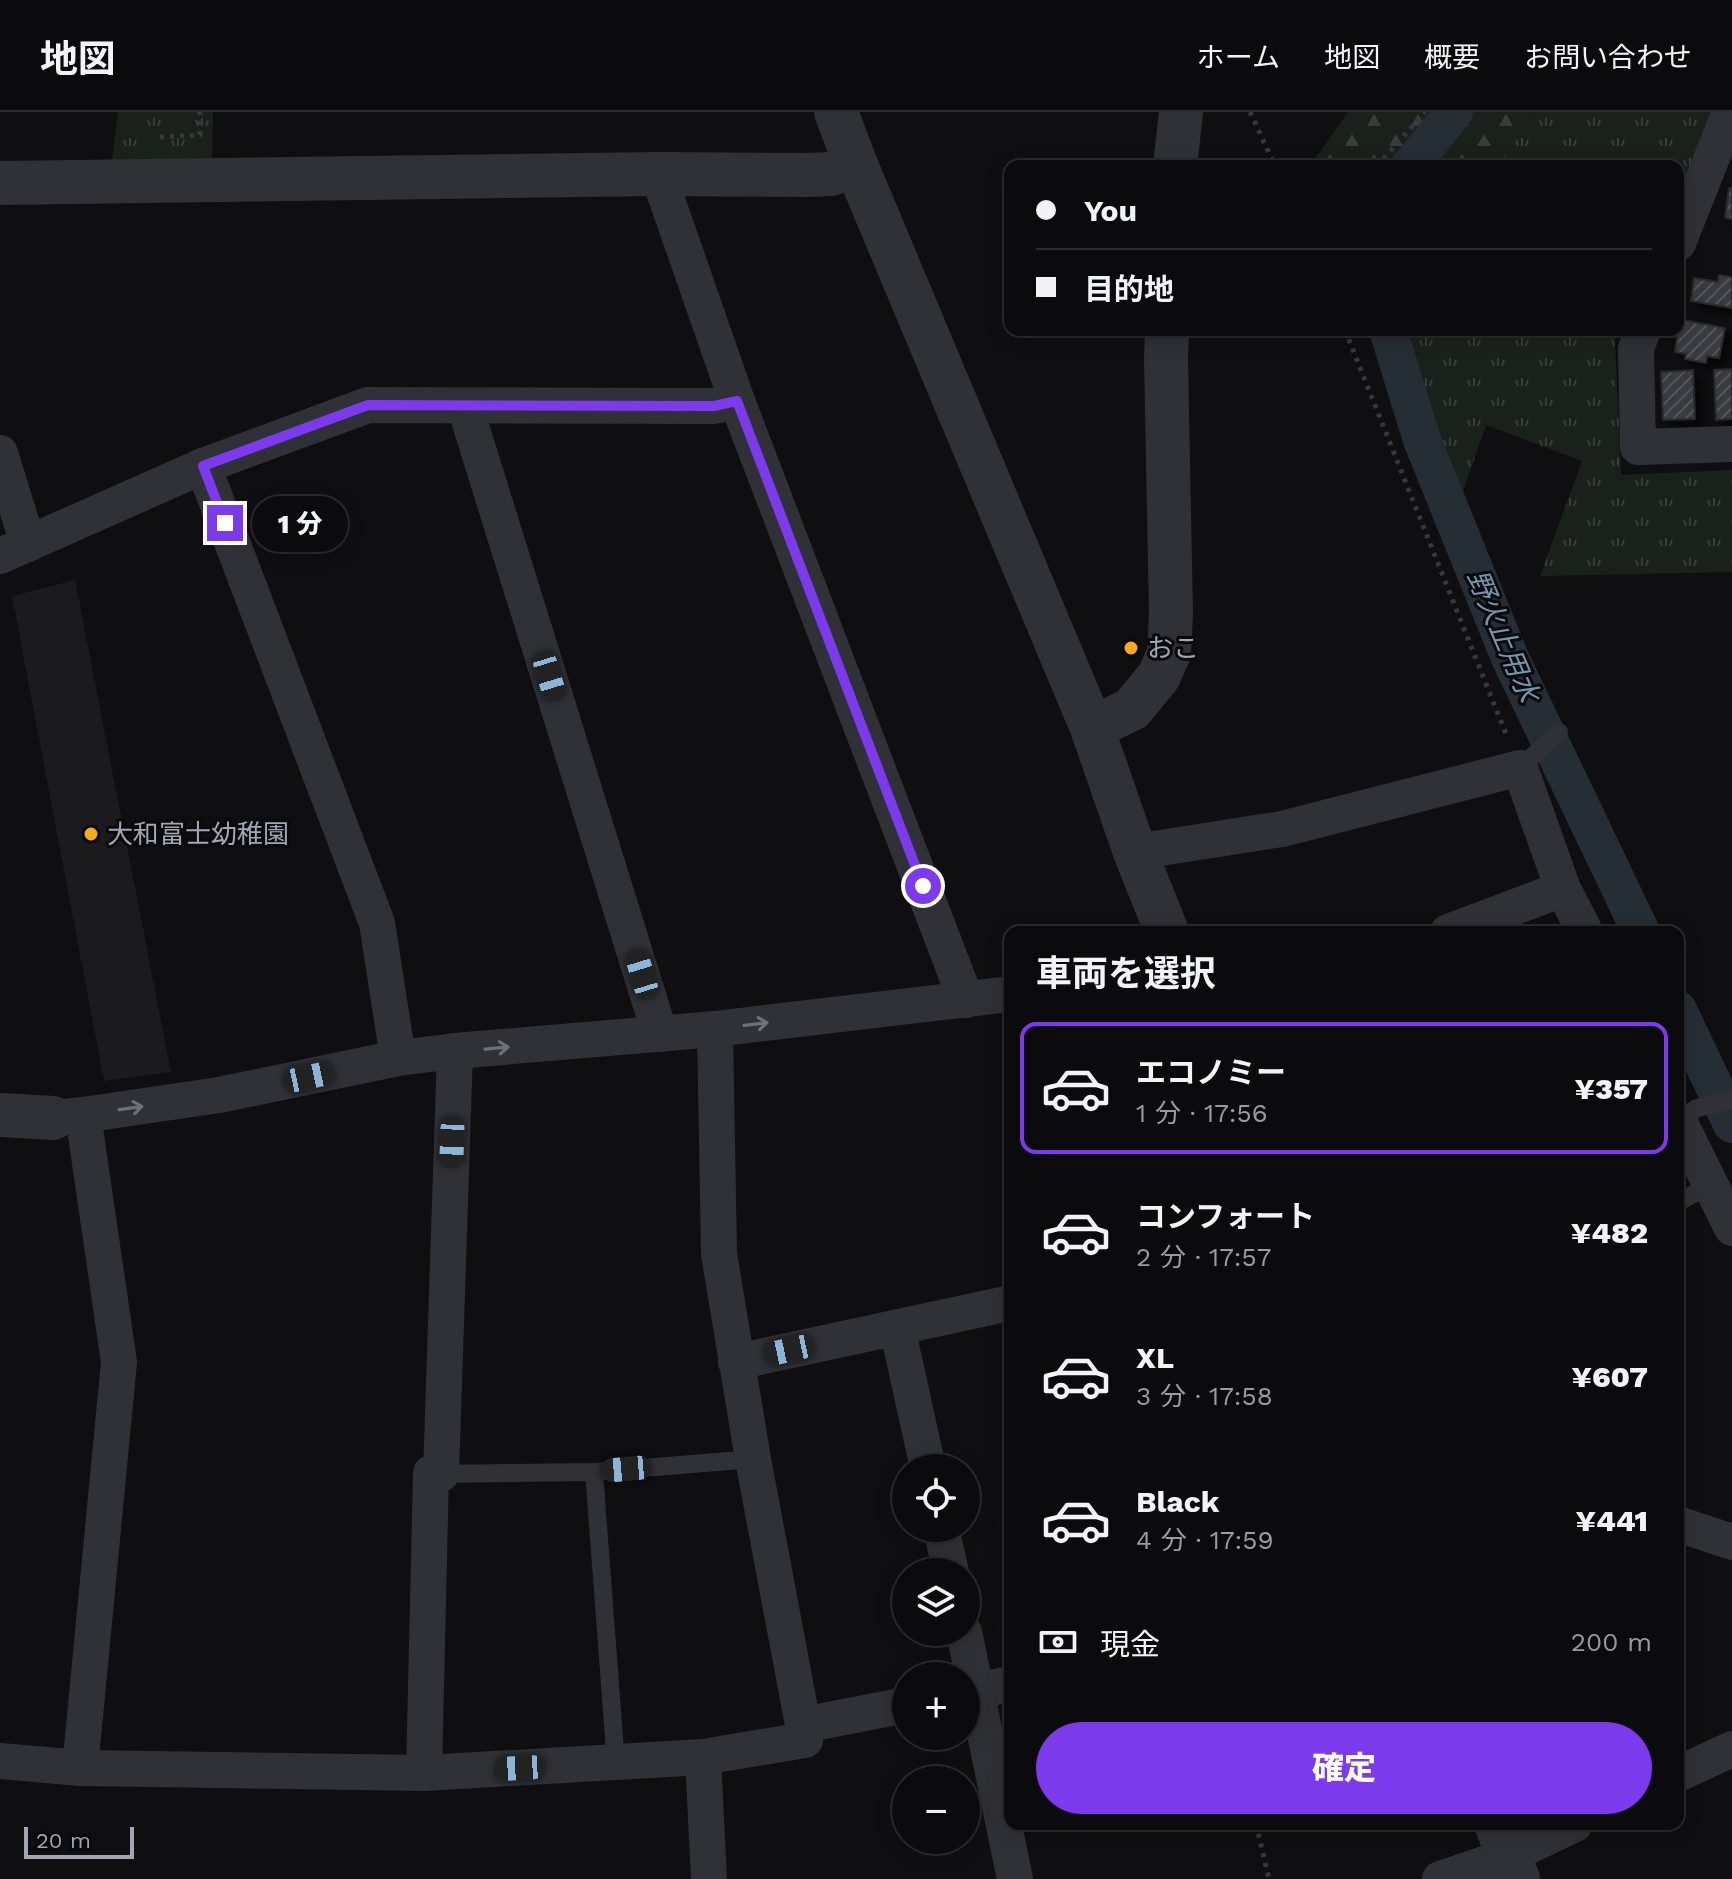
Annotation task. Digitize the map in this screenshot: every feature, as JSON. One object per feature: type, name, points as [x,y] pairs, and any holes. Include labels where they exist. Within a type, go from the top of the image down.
[{"type":"street","points":[[836,112],[1092,728],[1165,926]]},
{"type":"street","points":[[1176,160],[1181,112]]},
{"type":"street","points":[[1684,228],[1730,112]]},
{"type":"street","points":[[0,183],[831,174],[856,165]]},
{"type":"street","points":[[658,174],[737,401],[966,1000]]},
{"type":"street","points":[[1092,728],[1132,709],[1159,676],[1169,653],[1167,336]]},
{"type":"street","points":[[1641,336],[1636,349],[1638,447],[1732,444]]},
{"type":"street","points":[[0,453],[14,550],[203,466],[368,405],[714,406],[737,401]]},
{"type":"street","points":[[465,407],[660,1034]]},
{"type":"street","points":[[203,466],[377,923],[398,1058]]},
{"type":"street","points":[[1135,852],[1282,829],[1526,762],[1563,889],[1582,926]]},
{"type":"street","points":[[1464,926],[1563,889]]},
{"type":"street","points":[[0,1115],[68,1116],[219,1095],[398,1058],[455,1051],[715,1029],[1004,995]]},
{"type":"street","points":[[0,1761],[80,1768],[424,1773],[703,1757],[805,1740],[719,1254],[715,1029]]},
{"type":"street","points":[[424,1773],[455,1051]]},
{"type":"street","points":[[68,1116],[119,1362],[80,1768]]},
{"type":"street","points":[[1685,1116],[1711,1185],[1732,1228]]},
{"type":"street","points":[[736,1362],[1004,1304]]},
{"type":"street","points":[[897,1327],[925,1454]]},
{"type":"street","points":[[1684,1526],[1732,1542]]},
{"type":"street","points":[[969,1646],[984,1690],[1004,1812]]},
{"type":"street","points":[[803,1725],[892,1708]]},
{"type":"street","points":[[1684,1772],[1730,1754]]},
{"type":"street","points":[[703,1757],[709,1879]]},
{"type":"street","points":[[1007,1830],[1015,1879]]},
{"type":"street","points":[[1440,1879],[1561,1830]]},
{"type":"lane","points":[[1526,762],[1559,732]]},
{"type":"lane","points":[[1685,1116],[1732,1100]]},
{"type":"lane","points":[[1684,1199],[1711,1185]]},
{"type":"lane","points":[[436,1474],[594,1472],[753,1459]]},
{"type":"lane","points":[[594,1472],[616,1764]]},
{"type":"path","points":[[1250,112],[1272,160]]},
{"type":"path","points":[[1382,160],[1425,112]]},
{"type":"path","points":[[1348,336],[1526,762]]},
{"type":"path","points":[[1257,1830],[1269,1879]]},
{"type":"shaded area","name":"大和富士幼稚園","points":[[75,580],[171,1072],[104,1081],[12,596]]},
{"type":"green space","points":[[118,112],[213,112],[212,160],[112,161]]},
{"type":"green space","points":[[1348,112],[1534,112],[1503,160],[1314,160]]},
{"type":"green space","points":[[1534,112],[1712,112],[1684,178],[1684,160],[1503,160]]},
{"type":"green space","points":[[1412,336],[1617,336],[1621,475],[1732,470],[1732,572],[1540,576],[1582,461],[1486,425],[1459,503],[1403,365]]},
{"type":"building","points":[[1729,188],[1732,188],[1732,219],[1725,218]]},
{"type":"building","points":[[1719,275],[1732,277],[1732,308],[1691,301],[1694,278],[1718,282]]},
{"type":"building","points":[[1684,320],[1725,328],[1719,358],[1707,356],[1706,363],[1685,359],[1686,354],[1675,352],[1677,337],[1672,336],[1684,336]]},
{"type":"building","points":[[1732,369],[1732,419],[1716,420],[1714,370]]},
{"type":"building","points":[[1693,370],[1695,419],[1663,420],[1661,372]]},
{"type":"waterway","name":"野火止用水","points":[[1415,160],[1454,112]]},
{"type":"waterway","name":"野火止用水","points":[[1390,336],[1422,440],[1510,658],[1638,926]]},
{"type":"waterway","name":"野火止用水","points":[[1684,1023],[1732,1124]]},
{"type":"place","name":"おこ","points":[[1131,648]]},
{"type":"place","name":"大和富士幼稚園","points":[[91,834]]},
{"type":"route","points":[[225,523],[203,466],[368,405],[714,406],[737,401],[923,886]]}]
